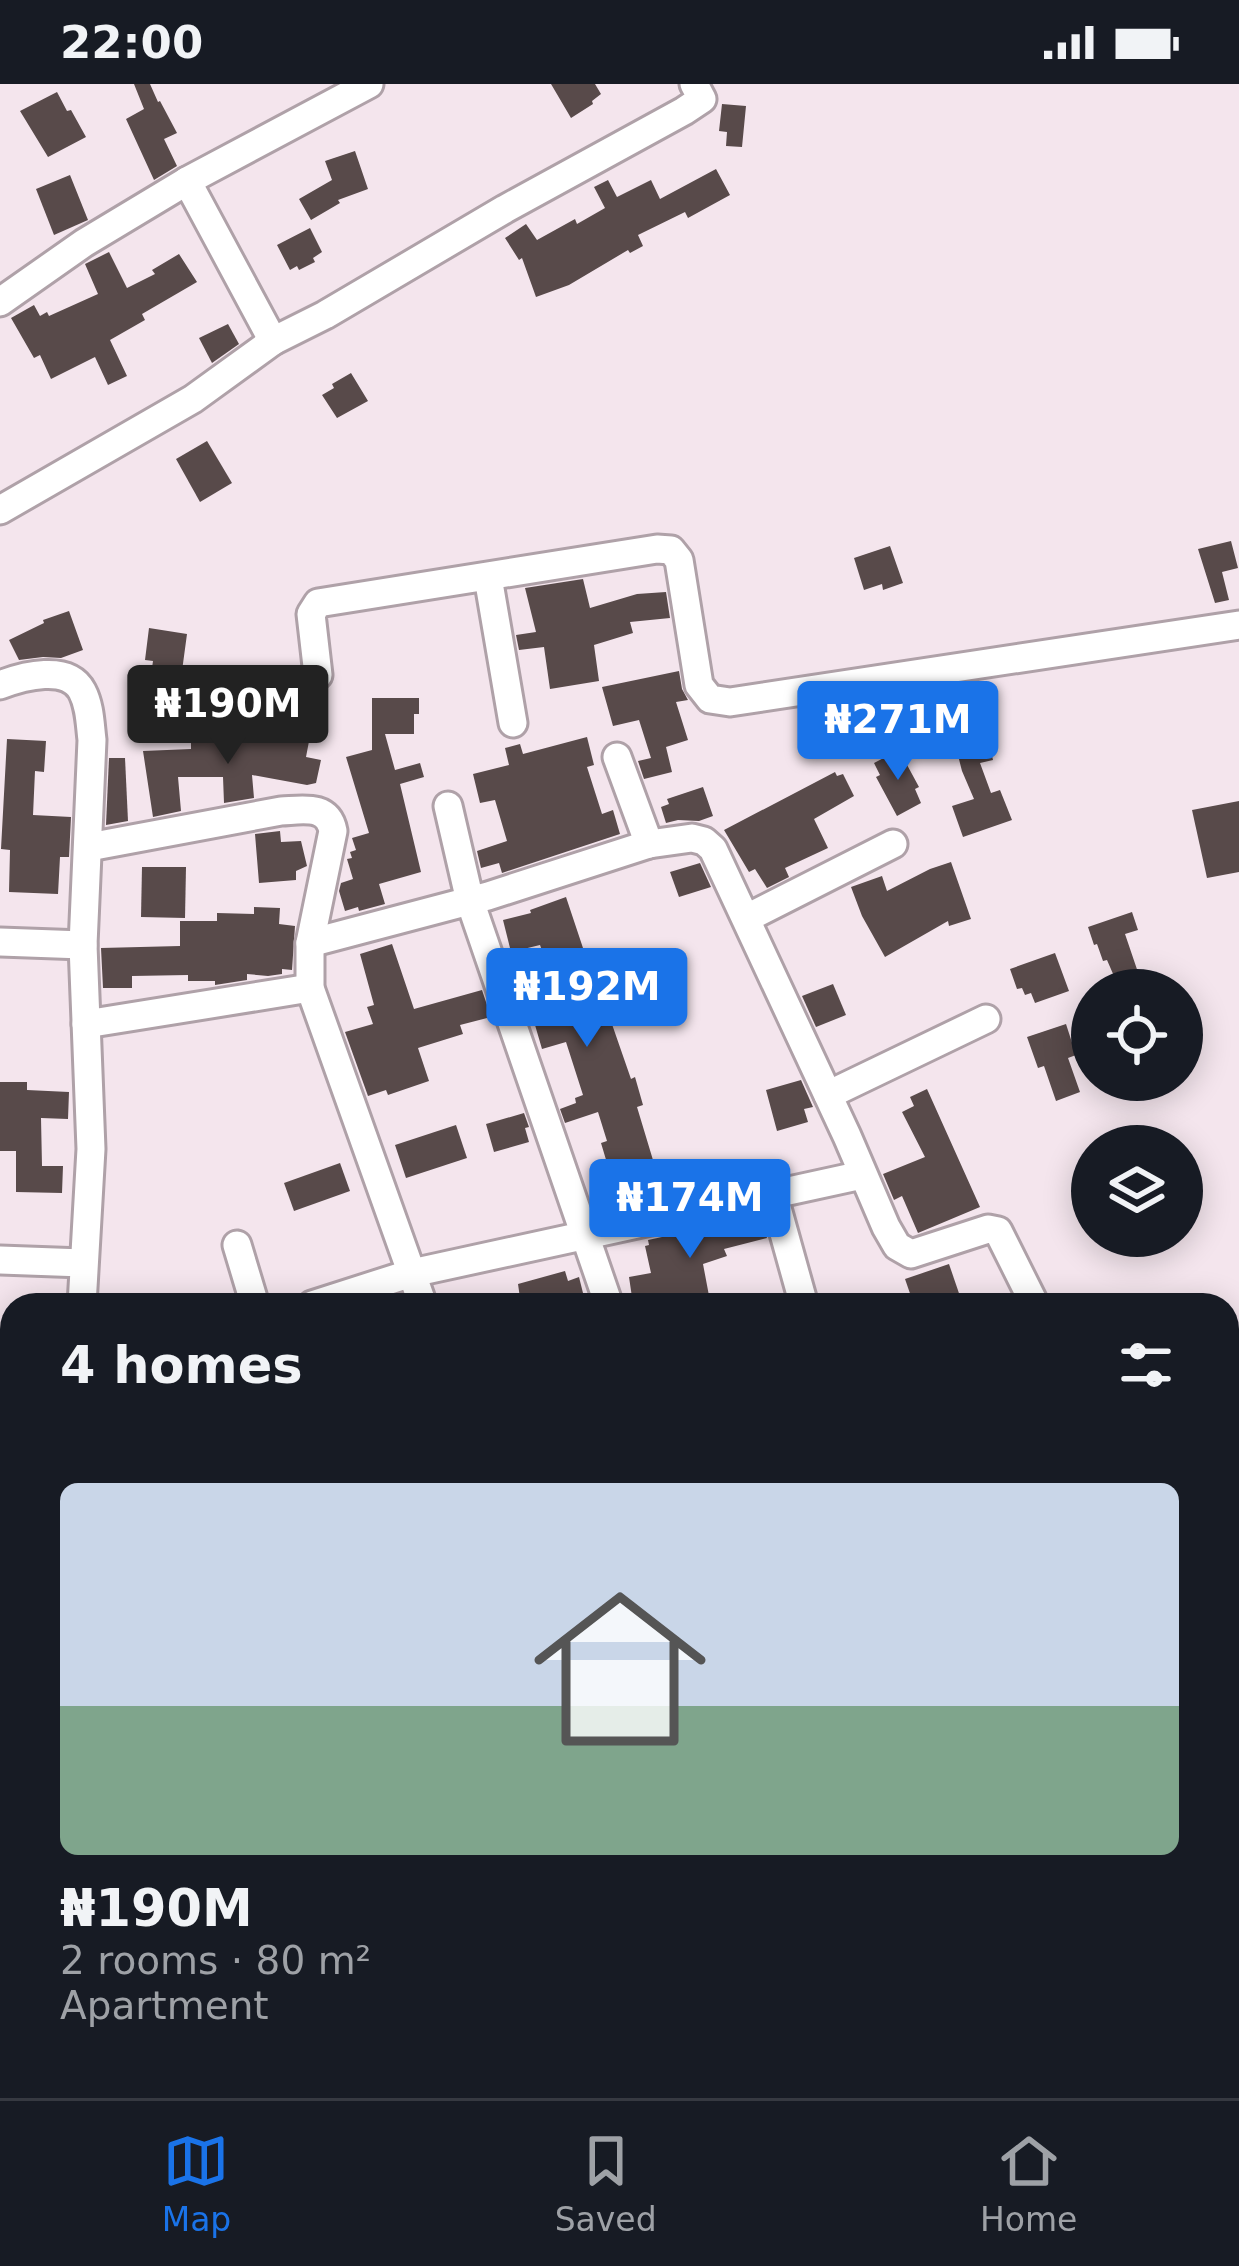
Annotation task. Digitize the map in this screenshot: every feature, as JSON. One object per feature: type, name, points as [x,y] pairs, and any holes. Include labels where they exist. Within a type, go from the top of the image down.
[{"type":"street","points":[[0,302],[84,243],[188,181],[369,84]]},
{"type":"street","points":[[0,511],[193,398],[273,341],[325,315],[698,92],[728,84]]},
{"type":"street","points":[[188,181],[273,341]]},
{"type":"street","points":[[318,675],[311,614],[317,603],[657,550],[671,550],[679,560],[699,685],[710,699],[730,702],[1239,626]]},
{"type":"street","points":[[488,578],[513,723]]},
{"type":"street","points":[[0,685],[45,675],[67,676],[80,686],[88,708],[92,740],[83,945],[91,1149],[82,1293]]},
{"type":"street","points":[[617,758],[649,844]]},
{"type":"street","points":[[448,806],[470,901],[605,1293]]},
{"type":"street","points":[[88,847],[281,811],[312,809],[331,820],[333,830],[310,944],[310,988],[419,1293]]},
{"type":"street","points":[[310,944],[470,901],[649,844],[692,838],[704,842],[713,849],[747,918],[897,1246],[911,1254],[988,1229],[998,1232],[1029,1293]]},
{"type":"street","points":[[747,918],[893,844]]},
{"type":"street","points":[[0,942],[83,945]]},
{"type":"street","points":[[86,1024],[310,988]]},
{"type":"street","points":[[828,1095],[986,1019]]},
{"type":"street","points":[[349,1293],[412,1273],[862,1175]]},
{"type":"street","points":[[772,1194],[801,1293]]},
{"type":"street","points":[[237,1245],[251,1293]]},
{"type":"street","points":[[0,1259],[83,1263]]},
{"type":"building","points":[[134,84],[150,84],[177,133],[164,139],[177,166],[154,180],[126,119],[144,109]]},
{"type":"building","points":[[551,84],[595,84],[601,94],[571,118]]},
{"type":"building","points":[[57,92],[86,137],[48,157],[20,111]]},
{"type":"building","points":[[722,104],[746,106],[742,147],[726,146],[727,132],[719,131]]},
{"type":"building","points":[[355,151],[368,189],[338,200],[340,203],[311,220],[299,199],[332,180],[325,161]]},
{"type":"building","points":[[716,169],[730,195],[688,218],[685,212],[638,235],[643,246],[536,297],[522,258],[505,238],[526,224],[537,240],[575,219],[577,224],[605,208],[594,187],[608,180],[617,197],[651,180],[660,199]]},
{"type":"building","points":[[70,175],[88,220],[54,235],[36,189]]},
{"type":"building","points":[[310,228],[322,252],[313,258],[315,262],[290,270],[277,245]]},
{"type":"building","points":[[109,252],[127,288],[155,274],[152,270],[179,254],[197,282],[142,314],[145,320],[110,340],[127,376],[108,385],[95,357],[51,379],[40,355],[34,358],[11,318],[34,305],[40,316],[47,312],[49,316],[98,294],[85,264]]},
{"type":"building","points":[[228,324],[239,344],[212,363],[199,338]]},
{"type":"building","points":[[351,373],[368,401],[337,418],[322,395]]},
{"type":"building","points":[[207,441],[232,483],[200,502],[176,459]]},
{"type":"building","points":[[1231,541],[1238,568],[1222,572],[1229,600],[1215,603],[1198,549]]},
{"type":"building","points":[[890,546],[903,583],[864,590],[854,558]]},
{"type":"building","points":[[583,579],[590,608],[637,594],[666,592],[670,618],[630,622],[633,633],[594,645],[599,681],[550,689],[544,647],[519,650],[516,635],[536,632],[525,588]]},
{"type":"building","points":[[69,611],[83,650],[61,658],[19,660],[9,640]]},
{"type":"building","points":[[149,628],[187,634],[182,671],[152,668],[153,661],[145,660]]},
{"type":"building","points":[[679,671],[688,700],[676,702],[688,740],[666,747],[672,772],[644,779],[638,761],[651,758],[639,720],[613,726],[602,687]]},
{"type":"building","points":[[242,679],[318,694],[312,726],[233,713]]},
{"type":"building","points":[[372,698],[419,698],[414,734],[385,734],[395,770],[420,763],[424,777],[400,784],[421,872],[379,884],[385,904],[345,911],[339,891],[341,883],[353,879],[347,859],[356,850],[352,838],[369,833],[346,757],[372,750]]},
{"type":"building","points":[[982,714],[993,760],[980,763],[991,793],[1000,790],[1012,820],[963,837],[952,806],[974,799],[952,732],[966,728],[963,719]]},
{"type":"building","points":[[310,736],[306,757],[321,760],[316,783],[252,775],[254,798],[224,803],[223,777],[178,777],[181,811],[153,817],[143,751],[191,749],[191,739]]},
{"type":"building","points":[[587,737],[594,765],[587,767],[602,814],[613,810],[620,834],[502,873],[499,863],[481,868],[477,851],[507,841],[495,800],[480,803],[473,774],[509,765],[505,748],[520,744],[523,754]]},
{"type":"building","points":[[7,739],[46,741],[44,772],[35,771],[33,815],[71,817],[69,857],[60,857],[58,894],[9,892],[10,850],[1,849]]},
{"type":"building","points":[[899,750],[919,787],[915,789],[921,803],[897,816],[876,777],[880,775],[874,763]]},
{"type":"building","points":[[109,758],[125,758],[128,821],[106,825]]},
{"type":"building","points":[[835,772],[843,774],[854,796],[814,819],[828,848],[785,868],[789,877],[767,888],[755,869],[749,872],[724,830]]},
{"type":"building","points":[[703,787],[713,816],[666,823],[661,807],[669,804],[667,799]]},
{"type":"building","points":[[1239,801],[1239,872],[1207,878],[1192,810]]},
{"type":"building","points":[[280,831],[281,842],[301,841],[307,866],[296,871],[296,880],[259,883],[255,834]]},
{"type":"building","points":[[951,862],[971,919],[949,926],[948,921],[885,957],[851,887],[882,876],[887,891]]},
{"type":"building","points":[[700,863],[711,887],[679,897],[670,872]]},
{"type":"building","points":[[142,867],[186,867],[185,918],[141,917]]},
{"type":"building","points":[[566,897],[597,1006],[605,1004],[631,1079],[635,1077],[643,1105],[637,1107],[659,1180],[653,1182],[656,1193],[601,1207],[592,1179],[610,1173],[598,1112],[565,1123],[560,1109],[583,1095],[566,1042],[542,1049],[535,1025],[540,1023],[528,985],[552,977],[540,945],[511,952],[503,920]]},
{"type":"building","points":[[254,907],[280,908],[279,924],[295,926],[292,970],[268,976],[247,974],[247,980],[215,985],[215,981],[188,981],[188,975],[132,976],[132,988],[103,988],[101,948],[180,946],[180,921],[217,921],[217,913],[254,914]]},
{"type":"building","points":[[1132,912],[1138,930],[1125,934],[1137,969],[1111,969],[1088,927]]},
{"type":"building","points":[[392,944],[414,1009],[482,990],[491,1017],[460,1025],[463,1034],[418,1048],[429,1081],[388,1095],[386,1090],[368,1096],[345,1032],[373,1024],[367,1007],[374,1005],[360,954]]},
{"type":"building","points":[[1055,953],[1069,991],[1035,1003],[1031,993],[1017,989],[1010,969]]},
{"type":"building","points":[[833,984],[846,1015],[816,1027],[802,996]]},
{"type":"building","points":[[1066,1024],[1071,1040],[1071,1095],[1056,1101],[1027,1037]]},
{"type":"building","points":[[801,1080],[813,1107],[804,1109],[808,1122],[777,1131],[766,1090]]},
{"type":"building","points":[[0,1082],[27,1082],[27,1090],[69,1092],[68,1119],[41,1118],[42,1166],[63,1166],[62,1193],[16,1192],[16,1151],[0,1151]]},
{"type":"building","points":[[927,1089],[980,1207],[918,1233],[902,1196],[894,1200],[883,1174],[925,1157],[902,1112],[914,1106],[910,1097]]},
{"type":"building","points":[[524,1113],[529,1142],[494,1152],[486,1124]]},
{"type":"building","points":[[456,1125],[467,1158],[406,1178],[395,1145]]},
{"type":"building","points":[[340,1163],[350,1191],[294,1211],[284,1183]]},
{"type":"building","points":[[760,1216],[767,1238],[724,1249],[727,1256],[703,1264],[708,1293],[631,1293],[629,1277],[651,1273],[648,1240]]},
{"type":"building","points":[[949,1264],[959,1293],[910,1293],[905,1279]]},
{"type":"building","points":[[565,1271],[568,1281],[579,1277],[583,1293],[519,1293],[518,1284]]}]
